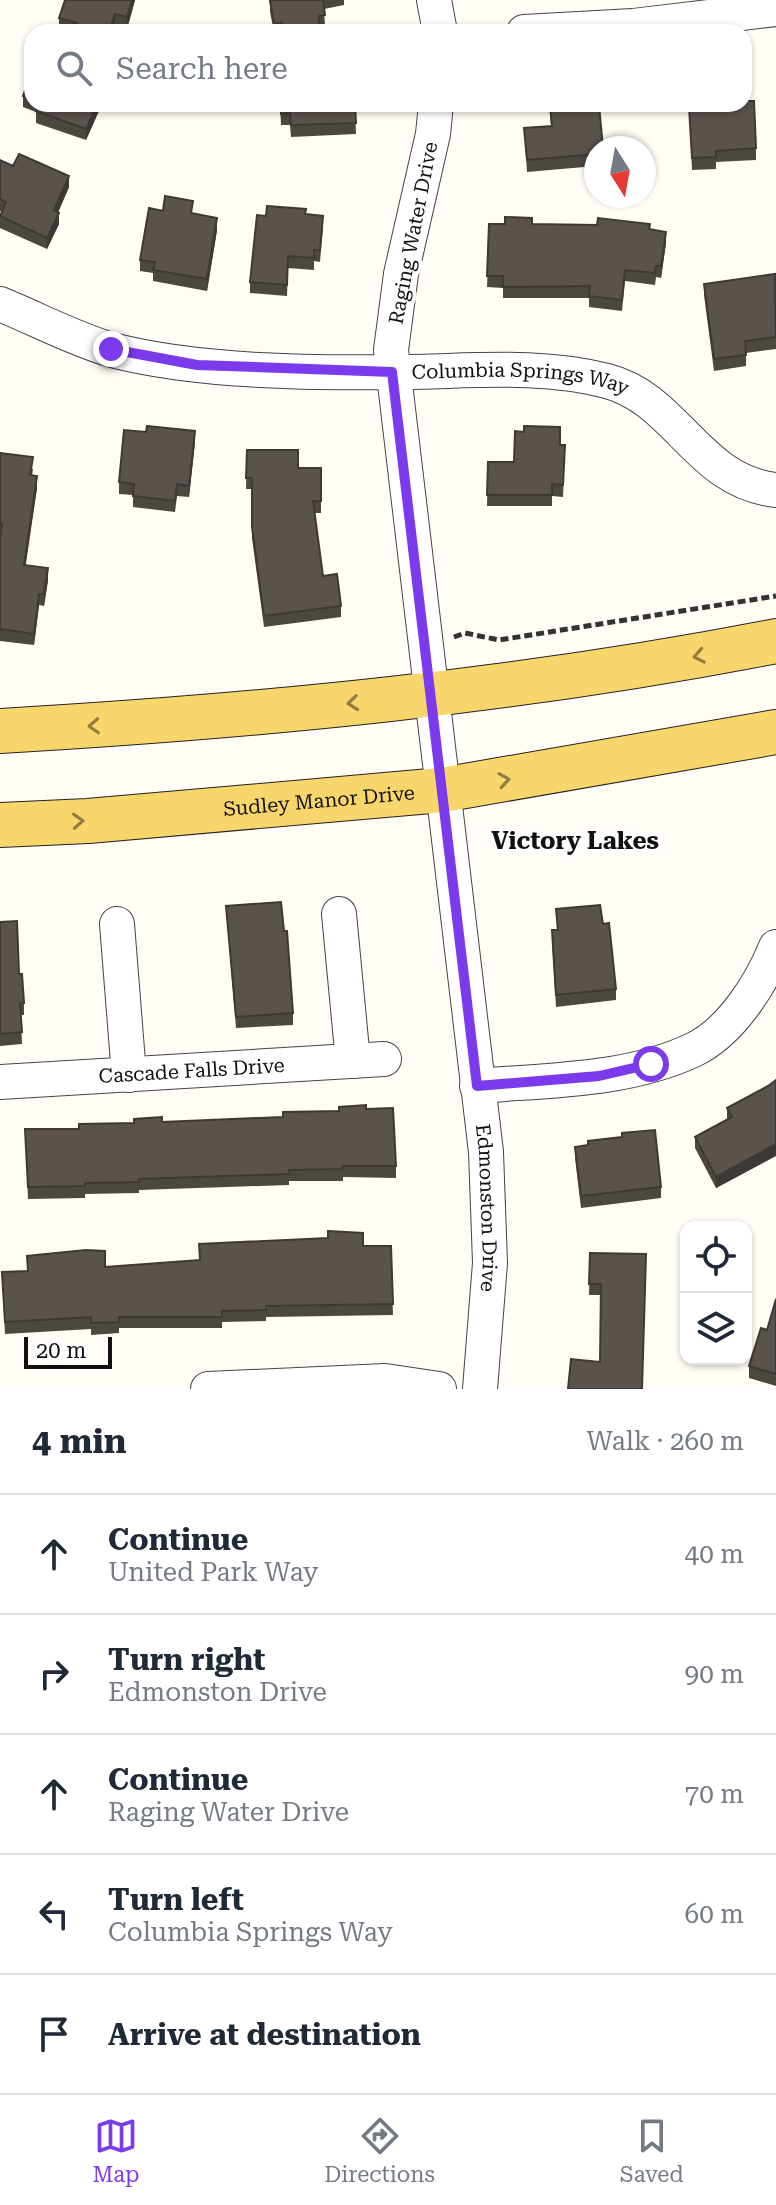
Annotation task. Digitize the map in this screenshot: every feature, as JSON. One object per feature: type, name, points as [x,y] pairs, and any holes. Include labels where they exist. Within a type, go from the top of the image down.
[{"type":"main road","points":[[0,731],[201,719],[431,695],[659,664],[776,641]]},
{"type":"main road","name":"Sudley Manor Drive","points":[[0,825],[88,821],[442,790],[776,732]]},
{"type":"street","points":[[434,0],[438,24]]},
{"type":"street","points":[[650,24],[776,9]]},
{"type":"street","name":"Raging Water Drive","points":[[431,695],[391,350],[401,274],[434,112]]},
{"type":"street","name":"Columbia Springs Way","points":[[0,304],[111,349],[197,365],[392,372],[539,370],[609,381],[655,406],[721,472],[761,488],[776,490]]},
{"type":"street","name":"Edmonston Drive","points":[[431,695],[487,1164],[490,1263],[480,1389]]},
{"type":"street","name":"Cascade Falls Drive","points":[[0,1082],[368,1060],[339,914]]},
{"type":"street","points":[[117,924],[129,1075]]},
{"type":"street","points":[[477,1086],[599,1076],[695,1049],[724,1027],[748,997],[776,947]]},
{"type":"street","points":[[208,1389],[385,1381],[439,1389]]},
{"type":"path","points":[[465,633],[499,640],[776,596]]},
{"type":"building","points":[[65,0],[132,0],[127,17],[115,14],[112,24],[77,24],[59,18]]},
{"type":"building","points":[[323,0],[325,15],[319,16],[320,24],[274,24],[270,1]]},
{"type":"building","points":[[754,101],[756,148],[716,151],[716,157],[692,158],[689,112],[752,112]]},
{"type":"building","points":[[39,112],[93,112],[86,129]]},
{"type":"building","points":[[281,112],[355,112],[356,123],[291,125],[290,113]]},
{"type":"building","points":[[551,112],[600,112],[602,136],[584,136],[584,155],[527,160],[524,128],[552,126]]},
{"type":"building","points":[[19,154],[69,176],[54,210],[59,213],[47,238],[0,216],[6,202],[0,199],[0,160],[13,166]]},
{"type":"building","points":[[165,196],[193,201],[191,213],[217,218],[207,279],[153,270],[155,262],[140,260],[149,208],[163,211]]},
{"type":"building","points":[[267,206],[306,209],[305,214],[323,216],[320,250],[314,250],[314,258],[288,256],[287,285],[250,282],[257,215],[266,216]]},
{"type":"building","points":[[505,217],[532,218],[532,224],[597,225],[598,218],[650,224],[649,229],[666,232],[661,266],[656,266],[655,273],[625,270],[622,300],[589,296],[590,286],[503,287],[503,276],[487,276],[489,224],[505,224]]},
{"type":"building","points":[[775,274],[776,337],[745,341],[746,355],[714,359],[704,284]]},
{"type":"building","points":[[147,426],[195,431],[189,486],[177,484],[175,501],[133,496],[134,484],[119,482],[124,430],[146,432]]},
{"type":"building","points":[[524,426],[560,427],[560,445],[565,445],[563,485],[552,484],[552,495],[487,495],[488,462],[514,462],[515,431],[524,432]]},
{"type":"building","points":[[247,450],[298,450],[298,468],[321,468],[321,501],[313,501],[323,576],[337,574],[341,606],[264,616],[252,527],[252,478],[246,478]]},
{"type":"building","points":[[0,453],[33,457],[30,475],[37,476],[24,565],[48,568],[44,594],[39,594],[34,634],[0,629]]},
{"type":"building","points":[[281,902],[284,931],[287,931],[293,1013],[236,1017],[226,906]]},
{"type":"building","points":[[600,905],[603,924],[609,923],[616,989],[556,995],[552,930],[558,930],[556,909]]},
{"type":"building","points":[[17,921],[19,974],[22,974],[24,1003],[20,1003],[22,1032],[0,1034],[0,922]]},
{"type":"building","points":[[776,1080],[776,1144],[716,1177],[695,1137],[732,1117],[727,1108]]},
{"type":"building","points":[[366,1105],[366,1109],[393,1108],[396,1166],[343,1166],[343,1169],[289,1170],[289,1174],[139,1179],[139,1182],[85,1183],[85,1186],[28,1187],[25,1129],[79,1129],[79,1124],[134,1123],[134,1119],[162,1117],[162,1122],[283,1117],[283,1112],[339,1111],[339,1107]]},
{"type":"building","points":[[655,1130],[661,1187],[581,1196],[575,1147],[588,1145],[588,1141],[622,1137],[622,1133]]},
{"type":"building","points":[[328,1231],[363,1233],[363,1246],[391,1246],[393,1304],[266,1306],[266,1310],[222,1311],[222,1317],[119,1317],[119,1322],[91,1323],[91,1317],[5,1322],[2,1272],[28,1271],[27,1256],[105,1251],[105,1267],[200,1260],[199,1244],[328,1238]]},
{"type":"building","points":[[590,1253],[646,1254],[642,1389],[568,1389],[571,1359],[600,1362],[601,1284],[589,1284]]},
{"type":"building","points":[[776,1299],[776,1374],[749,1366],[752,1365],[761,1328],[767,1330]]},
{"type":"district","name":"Victory Lakes","points":[[575,841]]},
{"type":"route","points":[[111,349],[197,365],[392,372],[477,1086],[599,1076],[651,1064]]}]
